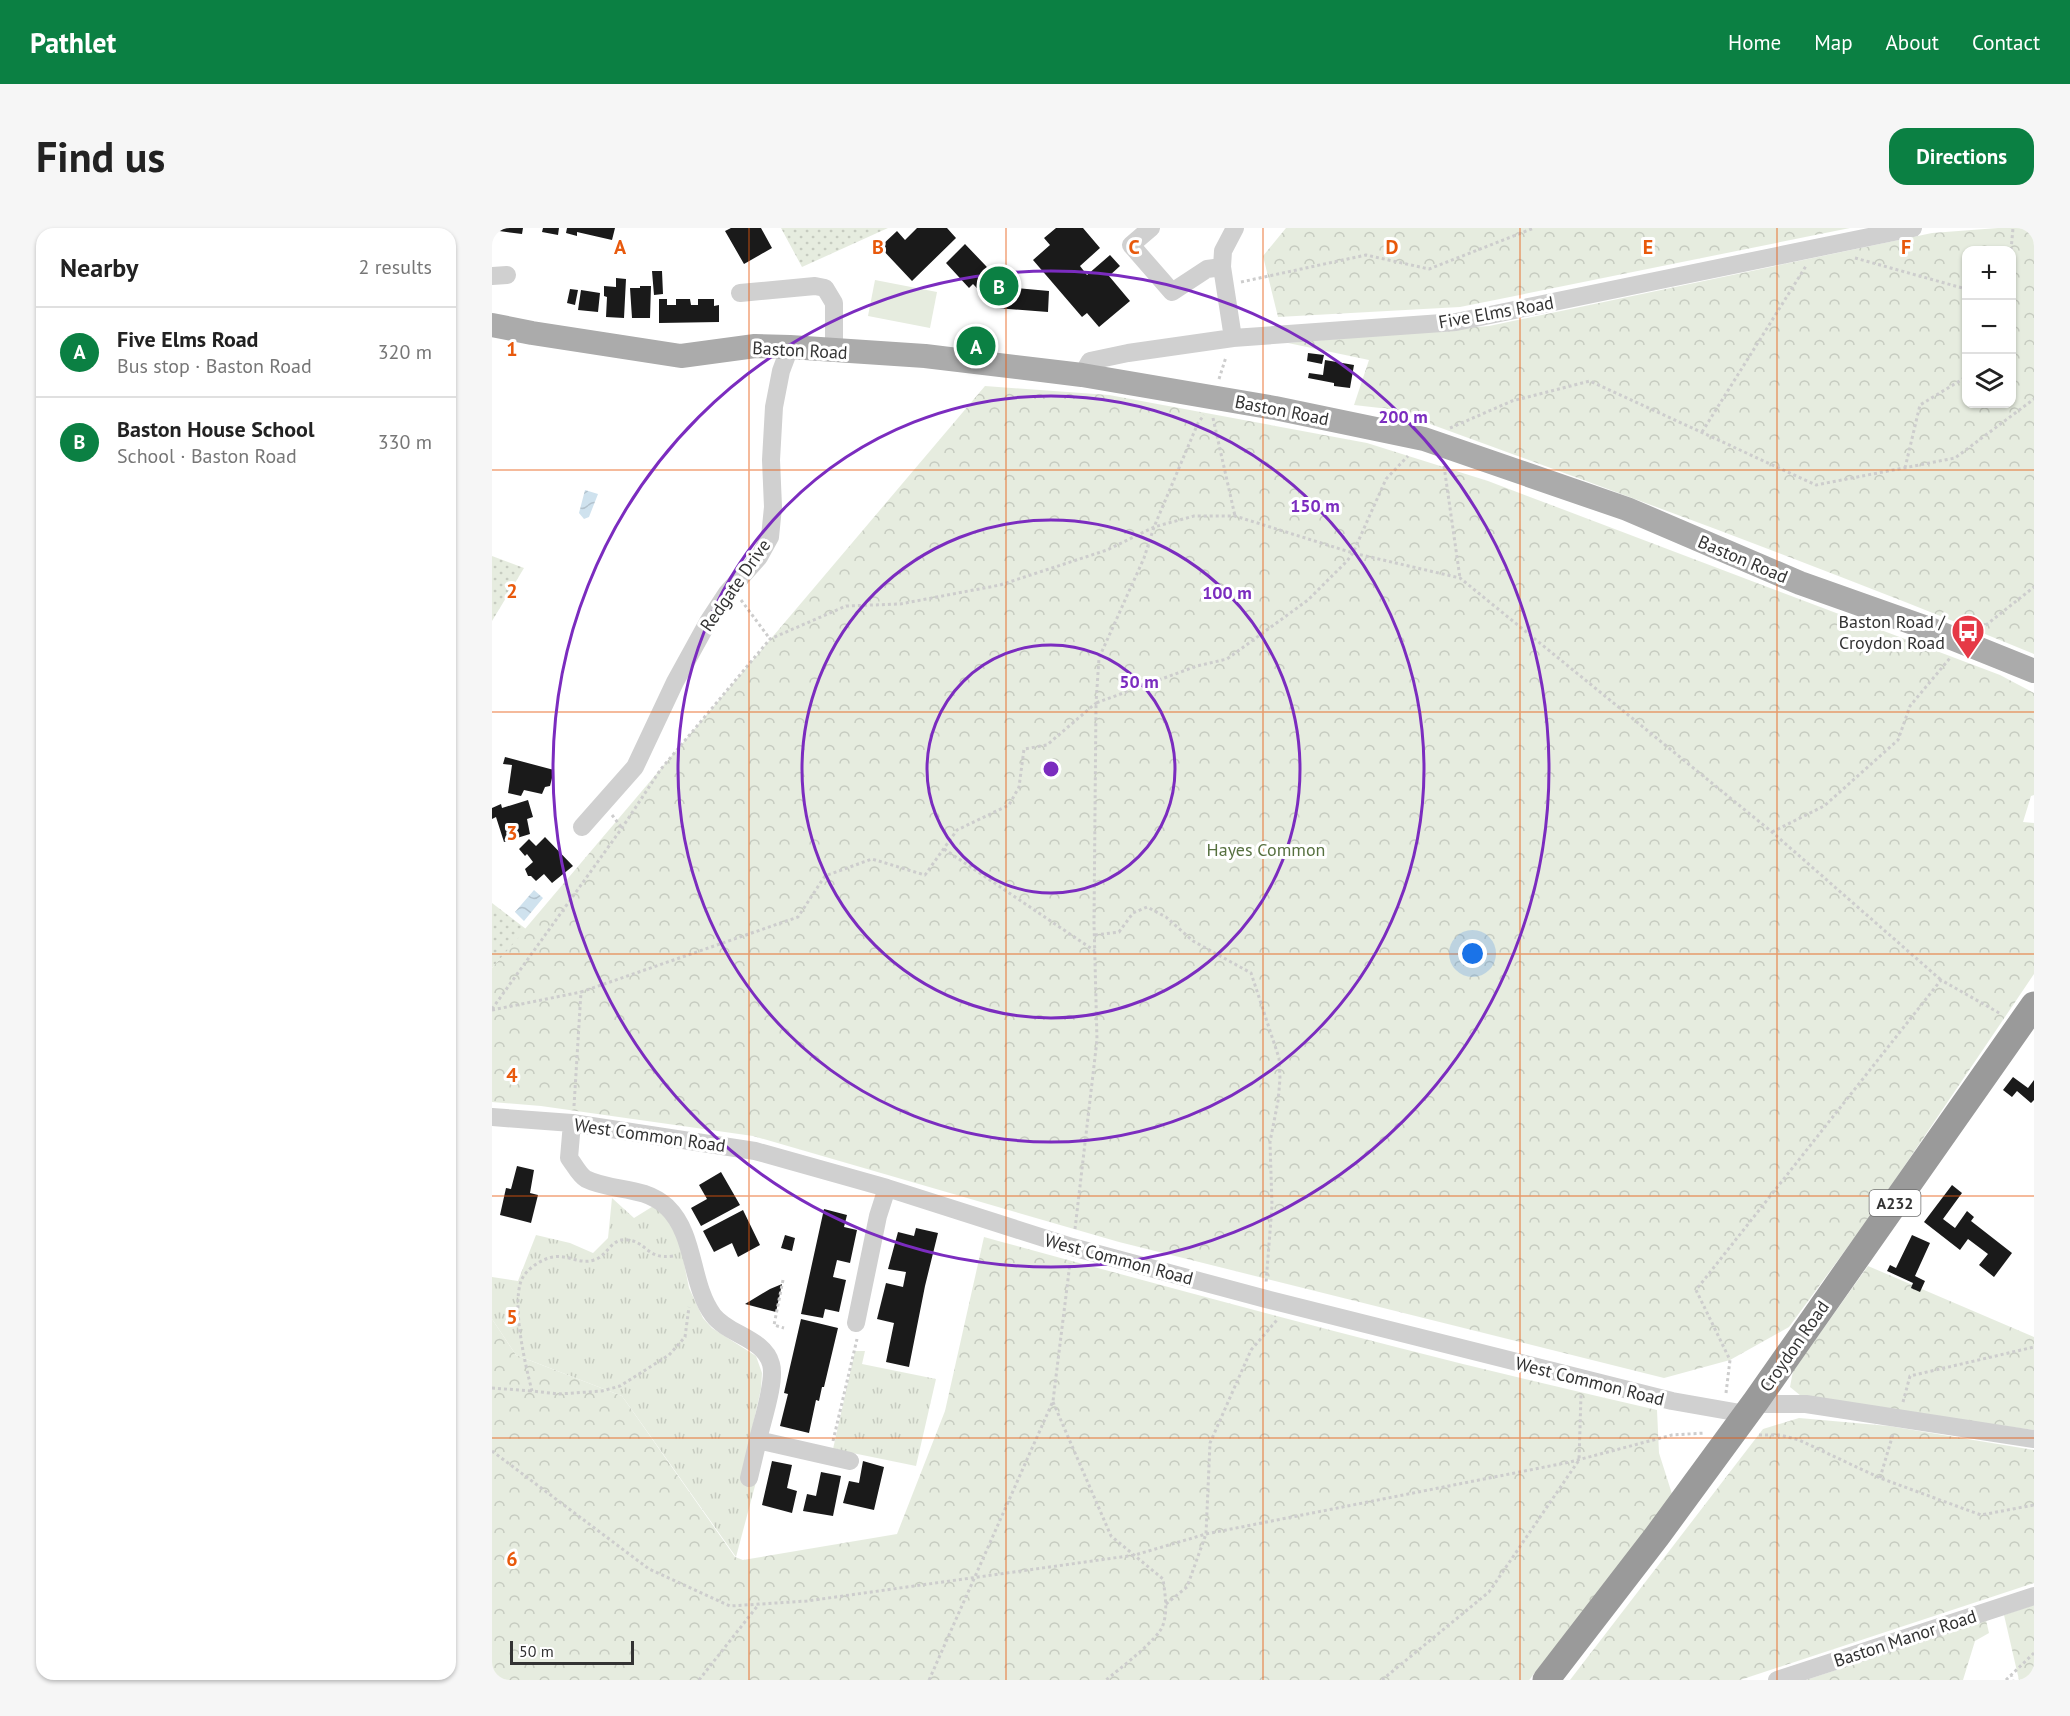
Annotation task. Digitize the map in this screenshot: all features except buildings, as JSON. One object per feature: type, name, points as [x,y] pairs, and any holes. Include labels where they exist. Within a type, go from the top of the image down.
[{"type":"highway","name":"Croydon Road","points":[[1546,1680],[1657,1536],[1740,1413],[2027,1015]]},
{"type":"main road","name":"Baston Road","points":[[492,325],[681,356],[755,346],[790,347],[925,356],[1082,375],[1275,408],[1432,442],[1627,509],[1800,583],[1963,642],[2034,671]]},
{"type":"street","points":[[1151,228],[1131,245],[1172,292],[1207,269],[1222,267]]},
{"type":"street","points":[[1233,338],[1222,267],[1223,251],[1235,228]]},
{"type":"street","name":"Five Elms Road","points":[[1082,375],[1090,361],[1128,353],[1233,338],[1456,322],[1913,228]]},
{"type":"street","points":[[740,293],[815,286],[825,288],[834,303],[834,351]]},
{"type":"street","name":"Redgate Drive","points":[[582,827],[635,767],[675,682],[702,632],[732,587],[759,557],[770,537],[773,507],[771,460],[774,407],[790,347]]},
{"type":"street","name":"West Common Road","points":[[492,1118],[572,1123],[755,1150],[887,1188],[1072,1247],[1266,1299],[1672,1401],[1740,1413],[1764,1404],[1806,1404],[2034,1439]]},
{"type":"street","points":[[572,1123],[569,1158],[584,1178],[631,1189],[655,1199],[667,1208],[680,1225],[706,1304],[715,1318],[764,1351],[771,1362],[773,1374],[749,1478]]},
{"type":"street","points":[[856,1323],[878,1216],[887,1188]]},
{"type":"street","points":[[758,1440],[850,1461]]},
{"type":"street","name":"Baston Manor Road","points":[[1777,1680],[2034,1596]]},
{"type":"path","points":[[1225,286],[1366,255],[1429,269],[1534,228]]},
{"type":"path","points":[[2011,246],[2013,228]]},
{"type":"path","points":[[1702,432],[1818,247]]},
{"type":"path","points":[[1853,257],[1962,289]]},
{"type":"path","points":[[1905,468],[1920,405],[1962,379]]},
{"type":"path","points":[[492,1010],[581,992],[798,917],[825,876],[872,859],[925,874],[957,830],[1009,805],[1019,787],[1024,749],[1047,746],[1096,703],[1197,666],[1227,659],[1308,600],[1347,561],[1353,553],[1386,479],[1432,442],[1512,401],[1590,381],[1816,485],[1955,459],[2034,399]]},
{"type":"path","points":[[1213,416],[1234,516]]},
{"type":"path","points":[[929,1680],[1053,1401],[1097,1040],[1096,703],[1099,658],[1144,558],[1154,527],[1198,423]]},
{"type":"path","points":[[1432,442],[1460,578]]},
{"type":"path","points":[[492,1010],[622,828],[661,769],[770,639],[846,606],[900,604],[1000,585],[1107,550],[1154,527],[1194,516],[1234,516],[1353,553],[1460,578],[1772,832],[1941,980],[2027,1015]]},
{"type":"path","points":[[732,587],[770,639]]},
{"type":"path","points":[[1772,832],[1824,806],[1898,740],[1910,706],[1963,642],[2034,587]]},
{"type":"path","points":[[944,849],[1095,951]]},
{"type":"path","points":[[1095,935],[1119,932],[1133,913],[1147,908],[1166,918],[1193,941],[1251,973],[1279,1058],[1278,1101],[1270,1142],[1272,1206],[1266,1299],[1277,1320],[1251,1350],[1210,1443],[1206,1534],[1187,1587],[1166,1604]]},
{"type":"path","points":[[1941,980],[1696,1290],[1730,1360],[1740,1413],[1756,1435],[1780,1435],[1799,1440],[1880,1478],[1981,1515],[2034,1504]]},
{"type":"path","points":[[572,1123],[581,992]]},
{"type":"path","points":[[532,1391],[526,1369],[519,1306],[520,1282],[526,1272],[552,1257],[593,1261],[613,1244],[626,1239],[636,1242],[649,1253],[663,1258],[690,1254]]},
{"type":"path","points":[[783,1280],[774,1325],[784,1328]]},
{"type":"path","points":[[492,1388],[559,1394],[602,1391],[620,1386],[669,1355],[685,1337],[689,1305],[699,1282]]},
{"type":"path","points":[[829,1457],[858,1331],[856,1323]]},
{"type":"path","points":[[1880,1478],[1910,1376],[2034,1347]]},
{"type":"path","points":[[1382,1680],[1489,1592],[1579,1460],[1581,1378]]},
{"type":"path","points":[[1053,1401],[1111,1536],[1163,1579],[1166,1604],[1163,1627],[1106,1680]]},
{"type":"path","points":[[492,1451],[649,1569],[730,1606],[807,1601],[1135,1555],[1206,1534],[1579,1460],[1672,1435],[1740,1413]]},
{"type":"path","points":[[699,1680],[759,1604]]},
{"type":"path","points":[[2006,1680],[2034,1653]]},
{"type":"path","points":[[2012,1674],[2013,1680]]},
{"type":"green space","points":[[781,228],[888,228],[802,267]]},
{"type":"green space","points":[[1286,228],[1850,228],[1460,307],[1278,317],[1263,256]]},
{"type":"green space","points":[[2034,228],[2034,654],[1794,559],[1551,468],[1389,409],[1354,405],[1369,360],[1288,343],[1489,326],[1932,233]]},
{"type":"green space","points":[[875,280],[937,292],[930,328],[868,316]]},
{"type":"green space","name":"Hayes Common","points":[[985,386],[1109,395],[1367,443],[1488,481],[2000,675],[2034,693],[2034,795],[2031,796],[2023,822],[2034,823],[2034,974],[1874,1211],[1789,1327],[1730,1360],[1664,1378],[1119,1242],[753,1136],[541,1106],[492,1102],[492,968]]},
{"type":"green space","points":[[492,556],[524,568],[492,621]]},
{"type":"green space","points":[[492,903],[526,929],[492,968]]},
{"type":"green space","points":[[612,1198],[634,1218],[655,1205],[675,1228],[689,1288],[703,1318],[712,1328],[756,1356],[762,1373],[761,1389],[741,1478],[756,1482],[736,1557],[622,1396],[516,1355],[492,1319],[492,1277],[518,1281],[536,1235],[570,1243],[593,1253],[608,1238]]},
{"type":"green space","points":[[984,1237],[1404,1349],[1657,1410],[1659,1453],[1672,1494],[1633,1550],[1529,1680],[492,1680],[492,1319],[516,1355],[622,1396],[735,1557],[743,1560],[897,1534],[945,1411]]},
{"type":"green space","points":[[1868,1266],[2034,1337],[2034,1430],[1806,1400],[1790,1387],[1793,1371]]},
{"type":"green space","points":[[855,1351],[865,1351],[862,1364],[936,1379],[916,1466],[833,1449]]},
{"type":"green space","points":[[1799,1418],[1889,1426],[2034,1450],[2034,1583],[1740,1680],[1570,1680],[1763,1429]]},
{"type":"green space","points":[[2034,1605],[2034,1680],[2019,1680],[2004,1615]]},
{"type":"green space","points":[[1986,1620],[1989,1633],[1975,1641],[1963,1680],[1806,1680]]},
{"type":"water","points":[[585,490],[598,494],[589,517],[584,519],[579,513]]},
{"type":"water","points":[[534,890],[543,898],[524,921],[515,912]]},
{"type":"place","name":"Baston House School","points":[[999,286]]},
{"type":"place","name":"Five Elms Road","points":[[976,346]]},
{"type":"place","name":"Baston Road / Croydon Road","points":[[1968,660]]}]
